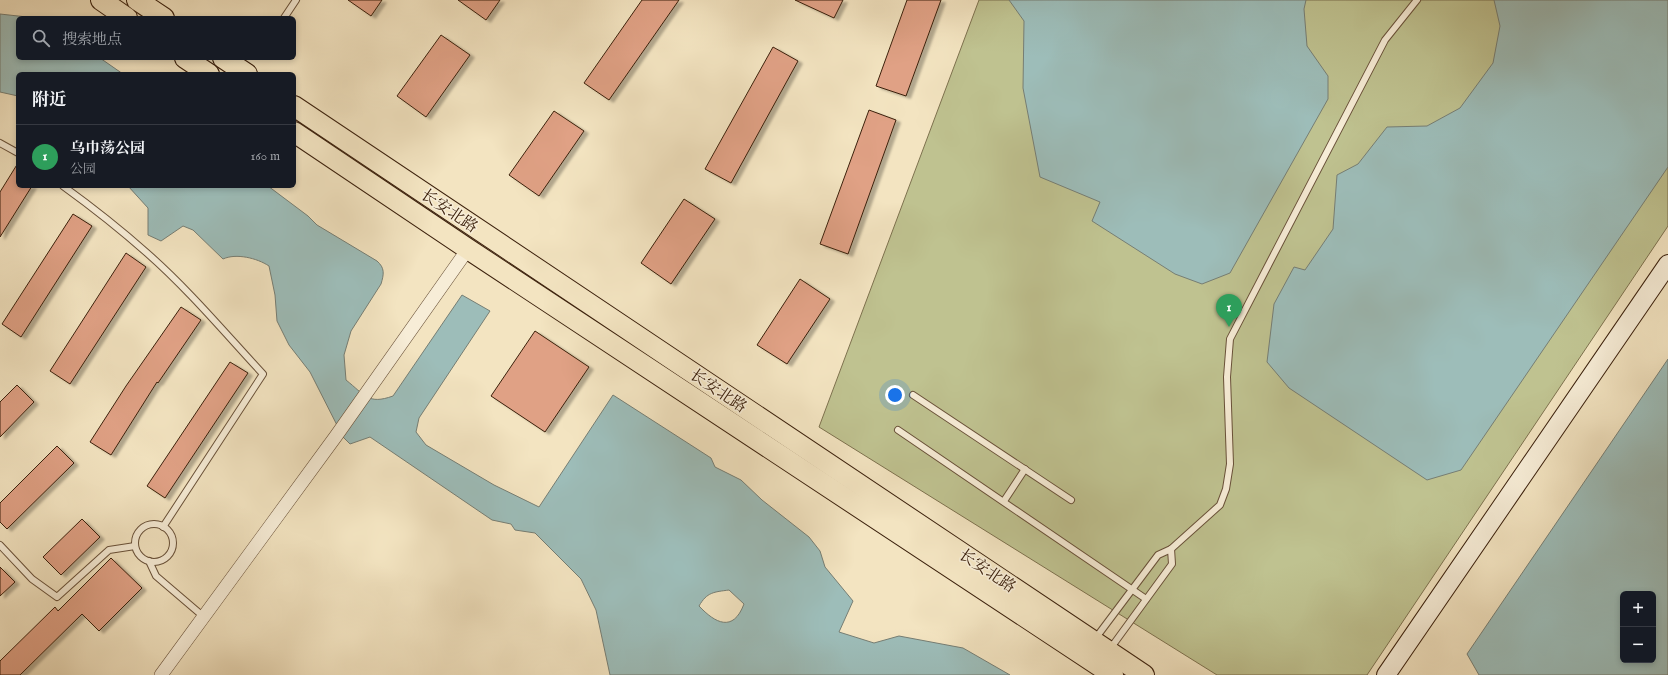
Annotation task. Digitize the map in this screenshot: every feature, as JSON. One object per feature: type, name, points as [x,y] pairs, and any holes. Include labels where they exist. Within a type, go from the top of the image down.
[{"type":"main road","points":[[101,0],[124,16]]},
{"type":"main road","points":[[137,0],[161,16]]},
{"type":"main road","points":[[188,60],[205,72]]},
{"type":"main road","points":[[226,60],[244,72]]},
{"type":"main road","name":"长安北路","points":[[296,107],[1098,655]]},
{"type":"main road","name":"长安北路","points":[[296,133],[468,249],[1098,655],[1144,675]]},
{"type":"main road","points":[[1386,675],[1668,264]]},
{"type":"street","points":[[161,675],[336,436],[468,249]]},
{"type":"lane","points":[[285,16],[296,0]]},
{"type":"lane","points":[[1098,655],[1132,589],[1158,555],[1171,549],[1220,505],[1226,489],[1230,464],[1228,377],[1230,339],[1385,40],[1417,0]]},
{"type":"lane","points":[[0,143],[16,153]]},
{"type":"lane","points":[[66,188],[147,253],[191,296],[263,374],[163,527]]},
{"type":"lane","points":[[912,395],[1071,500]]},
{"type":"lane","points":[[898,430],[1146,599]]},
{"type":"lane","points":[[1004,501],[1025,469]]},
{"type":"lane","points":[[150,525],[163,527],[169,532],[172,539],[172,547],[169,554],[163,560],[156,562],[142,558],[135,546],[136,539],[144,528],[150,525]]},
{"type":"lane","points":[[0,545],[32,579],[57,597],[109,550],[135,546]]},
{"type":"lane","points":[[1098,655],[1146,599],[1172,564],[1171,549]]},
{"type":"lane","points":[[149,561],[156,576],[204,617]]},
{"type":"green space","points":[[979,0],[1668,0],[1668,226],[1367,675],[1217,675],[819,427]]},
{"type":"water","points":[[1009,0],[1306,0],[1304,9],[1307,46],[1328,76],[1328,99],[1230,273],[1202,284],[1175,274],[1092,221],[1100,202],[1040,177],[1023,88],[1024,21]]},
{"type":"water","points":[[1494,0],[1668,0],[1668,167],[1461,470],[1427,480],[1289,388],[1267,362],[1274,304],[1294,267],[1305,270],[1333,229],[1337,175],[1358,164],[1387,127],[1427,126],[1460,108],[1493,63],[1500,26]]},
{"type":"water","points":[[0,14],[18,16],[16,16],[16,60],[103,60],[120,72],[16,72],[16,96],[0,92]]},
{"type":"water","points":[[130,188],[271,188],[308,216],[317,225],[377,261],[381,266],[383,277],[381,284],[351,331],[344,355],[346,380],[367,397],[372,399],[385,399],[393,396],[462,295],[490,311],[419,418],[416,432],[426,445],[494,485],[539,507],[613,395],[711,458],[715,467],[741,480],[762,500],[809,537],[820,551],[825,567],[853,601],[839,632],[874,643],[899,636],[963,648],[1010,675],[610,675],[596,610],[581,579],[535,533],[515,530],[511,524],[492,520],[370,437],[350,444],[343,437],[310,372],[289,345],[277,321],[275,295],[269,266],[259,261],[240,256],[223,259],[193,230],[183,226],[161,241],[148,235],[148,208]],"holes":[[[729,590],[744,604],[740,613],[735,619],[729,622],[723,622],[711,617],[699,606],[708,595],[719,591]]]},
{"type":"water","points":[[1668,359],[1668,675],[1479,675],[1467,654]]},
{"type":"building","points":[[348,0],[382,0],[371,16]]},
{"type":"building","points":[[458,0],[500,0],[486,20]]},
{"type":"building","points":[[642,0],[679,0],[609,100],[584,83]]},
{"type":"building","points":[[795,0],[843,0],[834,18]]},
{"type":"building","points":[[907,0],[941,0],[906,96],[876,86]]},
{"type":"building","points":[[441,35],[470,55],[426,117],[397,96]]},
{"type":"building","points":[[773,47],[798,61],[731,183],[705,169]]},
{"type":"building","points":[[869,110],[896,120],[848,254],[820,244]]},
{"type":"building","points":[[554,111],[584,131],[539,196],[509,175]]},
{"type":"building","points":[[16,166],[16,188],[31,188],[0,237],[0,192]]},
{"type":"building","points":[[684,199],[715,219],[671,284],[641,263]]},
{"type":"building","points":[[73,214],[92,226],[21,337],[2,324]]},
{"type":"building","points":[[126,253],[146,267],[70,384],[50,371]]},
{"type":"building","points":[[800,279],[830,299],[787,364],[757,345]]},
{"type":"building","points":[[181,307],[201,320],[158,383],[157,382],[111,455],[90,442],[126,386]]},
{"type":"building","points":[[535,331],[589,367],[545,432],[491,396]]},
{"type":"building","points":[[230,362],[248,373],[165,498],[147,486]]},
{"type":"building","points":[[17,385],[34,402],[0,437],[0,402]]},
{"type":"building","points":[[57,446],[74,463],[7,529],[0,522],[0,503]]},
{"type":"building","points":[[82,519],[100,537],[61,575],[43,557]]},
{"type":"building","points":[[111,558],[142,588],[99,631],[82,614],[20,675],[0,675],[0,661],[55,607],[58,611]]},
{"type":"building","points":[[0,567],[15,582],[0,596]]},
{"type":"place","name":"乌巾荡公园","points":[[1229,327]]}]
